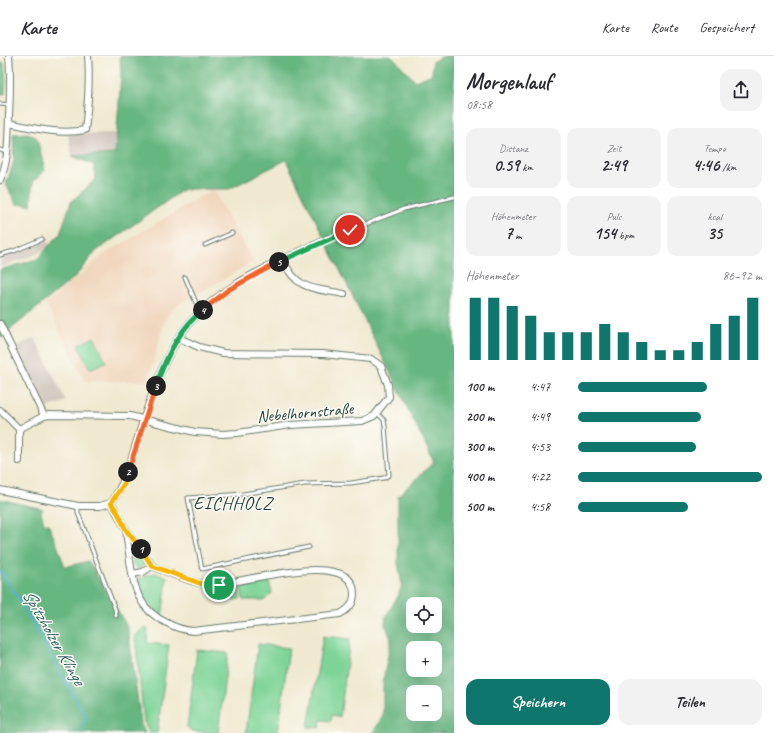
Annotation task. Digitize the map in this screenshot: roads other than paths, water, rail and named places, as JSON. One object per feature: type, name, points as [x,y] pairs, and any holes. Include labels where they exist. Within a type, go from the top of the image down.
[{"type":"street","points":[[0,180],[5,168],[7,152],[10,105],[9,56]]},
{"type":"street","points":[[9,123],[38,129],[59,131],[79,132],[85,130],[88,103],[88,56]]},
{"type":"street","points":[[0,490],[78,506],[100,506],[111,503],[124,484],[158,381],[178,338],[200,312],[228,290],[283,260],[327,239]]},
{"type":"street","points":[[283,260],[293,278],[299,283],[310,287],[344,294]]},
{"type":"street","points":[[0,324],[44,416],[19,429]]},
{"type":"street","name":"Nebelhornstraße","points":[[44,416],[130,416],[195,432],[223,434],[249,432],[291,425],[357,422],[369,419],[377,413],[389,396],[387,381],[381,366],[371,359],[302,353],[223,353],[199,347],[178,338]]},
{"type":"street","points":[[0,410],[19,429],[19,461]]},
{"type":"street","points":[[111,503],[118,513],[126,530],[152,566],[202,584],[212,585],[226,584],[286,572],[313,571],[336,573],[349,579],[353,586],[354,597],[350,607],[340,614],[190,631],[181,630],[160,620],[146,609],[138,597],[132,574],[126,530]]},
{"type":"street","points":[[132,574],[144,572],[152,566]]},
{"type":"lane","points":[[0,104],[10,105]]},
{"type":"lane","points":[[0,150],[7,152]]},
{"type":"lane","points":[[327,239],[404,209],[454,197]]},
{"type":"lane","points":[[205,245],[232,233]]},
{"type":"lane","points":[[0,255],[14,251],[42,239]]},
{"type":"lane","points":[[185,277],[200,312]]},
{"type":"lane","points":[[309,546],[202,569],[188,498],[243,494],[305,484],[351,483],[384,478],[388,475],[385,426],[384,420],[377,413]]},
{"type":"lane","points":[[78,506],[78,513],[99,564],[115,609],[116,616]]},
{"type":"waterway","name":"Spitzholzer Klinge","points":[[0,571],[15,593],[86,717],[80,731]]},
{"type":"district","name":"EICHHOLZ","points":[[233,503]]}]
